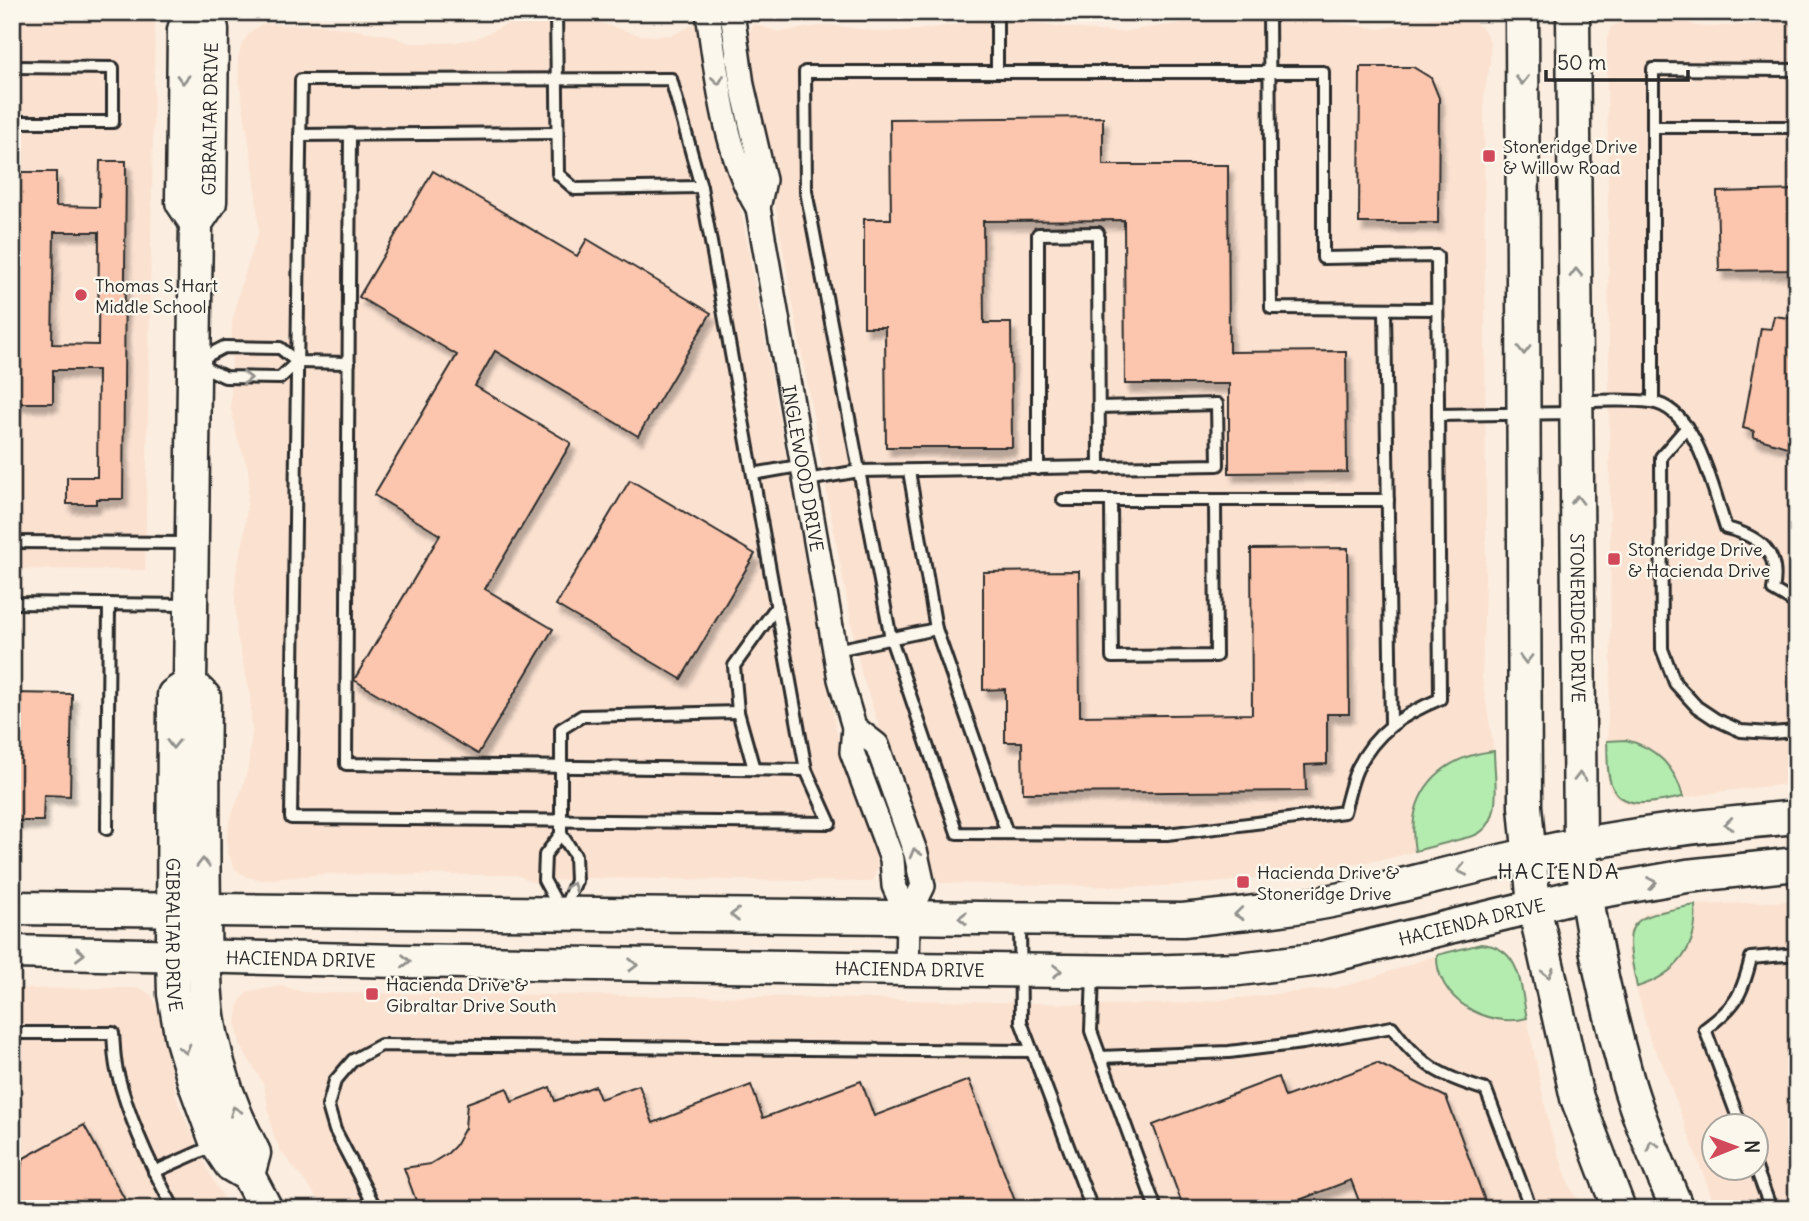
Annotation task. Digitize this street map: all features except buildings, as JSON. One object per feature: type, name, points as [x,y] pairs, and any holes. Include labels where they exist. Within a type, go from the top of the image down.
[{"type":"main road","name":"GIBRALTAR DRIVE","points":[[190,12],[184,30],[182,202],[196,223]]},
{"type":"main road","name":"GIBRALTAR DRIVE","points":[[205,12],[212,29],[210,202],[196,223],[190,684],[204,697],[206,994],[212,1037],[222,1076],[254,1153],[248,1175]]},
{"type":"main road","points":[[1522,12],[1525,806],[1528,854],[1534,906],[1577,1098],[1619,1209]]},
{"type":"main road","name":"STONERIDGE DRIVE","points":[[1573,12],[1580,845],[1585,894],[1628,1079],[1677,1209]]},
{"type":"main road","name":"GIBRALTAR DRIVE","points":[[190,684],[174,695],[174,994],[182,1041],[218,1144],[231,1165],[248,1175],[266,1209]]},
{"type":"main road","points":[[12,908],[1183,920],[1340,899],[1528,854],[1580,845],[1680,829],[1797,817]]},
{"type":"main road","name":"HACIENDA DRIVE","points":[[12,953],[907,969],[1240,969],[1314,960],[1585,894],[1687,876],[1797,864]]},
{"type":"street","name":"INGLEWOOD DRIVE","points":[[708,12],[720,90],[735,155],[746,188],[758,208],[840,679],[854,727],[877,745],[916,854],[923,886],[908,917],[907,969]]},
{"type":"street","name":"INGLEWOOD DRIVE","points":[[732,12],[742,85],[764,180],[758,208]]},
{"type":"lane","points":[[556,12],[558,174],[575,189],[701,187]]},
{"type":"lane","points":[[997,12],[997,72]]},
{"type":"lane","points":[[1269,12],[1270,309],[1437,309]]},
{"type":"lane","points":[[12,67],[113,68],[113,122],[12,122]]},
{"type":"lane","points":[[1653,402],[1653,69],[1797,70]]},
{"type":"lane","points":[[805,72],[1270,72],[1323,72],[1323,258],[1437,256],[1440,699],[1391,724],[1357,770],[1344,812],[1167,834],[957,832],[891,639],[806,191],[805,72]]},
{"type":"lane","points":[[556,79],[671,79],[701,187],[806,770],[830,823],[291,818],[301,80],[556,79]]},
{"type":"lane","points":[[1653,127],[1797,127]]},
{"type":"lane","points":[[300,135],[557,133]]},
{"type":"lane","points":[[350,134],[346,764],[806,770]]},
{"type":"lane","points":[[1038,469],[1038,234],[1098,233],[1099,468]]},
{"type":"lane","points":[[1385,309],[1391,724]]},
{"type":"lane","points":[[194,363],[224,347],[280,348],[297,362],[349,363]]},
{"type":"lane","points":[[194,363],[225,377],[279,378],[297,362]]},
{"type":"lane","points":[[1438,415],[1524,413],[1653,402],[1670,410],[1694,436],[1726,528],[1745,533],[1766,548],[1775,570],[1773,590],[1797,604]]},
{"type":"lane","points":[[753,474],[1218,466],[1217,404],[1099,407]]},
{"type":"lane","points":[[1687,427],[1661,457],[1662,649],[1675,682],[1697,707],[1715,719],[1741,730],[1797,732]]},
{"type":"lane","points":[[909,471],[936,629],[1007,833]]},
{"type":"lane","points":[[1063,500],[1388,500]]},
{"type":"lane","points":[[1111,500],[1112,657],[1216,656],[1215,500]]},
{"type":"lane","points":[[12,542],[192,543]]},
{"type":"lane","points":[[12,603],[191,605]]},
{"type":"lane","points":[[107,828],[109,604]]},
{"type":"lane","points":[[754,769],[738,712],[734,666],[777,606]]},
{"type":"lane","points":[[835,650],[936,629]]},
{"type":"lane","points":[[562,913],[576,881],[575,855],[561,834],[561,729],[582,716],[738,712]]},
{"type":"lane","points":[[561,834],[545,855],[544,880],[562,913]]},
{"type":"lane","points":[[1020,918],[1021,1022],[1092,1209]]},
{"type":"lane","points":[[1736,1112],[1704,1029],[1726,1013],[1742,991],[1751,958],[1797,954]]},
{"type":"lane","points":[[1093,971],[1091,1031],[1156,1209]]},
{"type":"lane","points":[[1100,1056],[1229,1052],[1303,1043],[1392,1027],[1418,1059],[1438,1072],[1486,1090],[1531,1209]]},
{"type":"lane","points":[[12,1033],[113,1033],[116,1069],[137,1134],[174,1209]]},
{"type":"lane","points":[[376,1209],[335,1130],[328,1106],[335,1081],[353,1060],[380,1045],[1032,1051]]},
{"type":"lane","points":[[154,1172],[218,1144]]},
{"type":"lane","points":[[1761,1182],[1772,1209]]},
{"type":"shaded area","points":[[1636,14],[1673,18],[1697,26],[1711,27],[1797,21],[1797,783],[1724,791],[1638,806],[1626,804],[1616,797],[1610,789],[1607,776],[1611,673],[1607,39],[1611,27]]},
{"type":"shaded area","points":[[1436,18],[1476,23],[1490,41],[1490,63],[1484,95],[1486,547],[1482,678],[1494,751],[1495,809],[1492,820],[1481,833],[1473,836],[1386,859],[1225,882],[1146,887],[940,883],[931,869],[861,672],[747,49],[749,33],[754,24],[779,32],[828,25],[884,32],[974,22],[1019,21],[1120,32],[1198,21],[1313,20],[1380,29]]},
{"type":"shaded area","name":"Thomas S. Hart Middle School","points":[[155,20],[145,570],[12,569],[12,21]]},
{"type":"shaded area","points":[[594,21],[639,35],[658,36],[673,35],[697,23],[743,220],[836,730],[851,782],[876,848],[877,867],[874,879],[871,882],[591,878],[532,882],[517,875],[323,874],[262,880],[247,877],[235,869],[228,853],[227,838],[230,819],[248,768],[252,732],[250,694],[237,635],[235,601],[236,572],[244,539],[249,481],[248,468],[231,408],[232,323],[259,231],[254,173],[239,81],[238,59],[242,43],[252,30],[263,24],[321,25],[389,35],[409,43],[449,43],[475,39],[512,22]]},
{"type":"shaded area","points":[[1797,901],[1797,1209],[1716,1209],[1706,1182],[1770,1182],[1770,1112],[1700,1112],[1700,1166],[1663,1065],[1650,1040],[1627,953],[1629,931],[1635,922],[1646,913],[1669,908]]},
{"type":"shaded area","points":[[1481,944],[1502,949],[1516,966],[1550,1129],[1570,1187],[1583,1209],[323,1209],[317,1197],[281,1151],[273,1134],[264,1085],[240,1044],[236,1023],[239,1003],[247,992],[283,986],[302,992],[322,993],[784,997],[1117,1005],[1190,1003],[1335,988],[1437,955]]},
{"type":"shaded area","points":[[12,989],[142,989],[151,995],[157,1006],[178,1103],[229,1209],[12,1209]]},
{"type":"green space","points":[[1626,740],[1647,748],[1663,760],[1675,777],[1683,797],[1643,803],[1625,800],[1618,794],[1609,776],[1607,741]]},
{"type":"green space","points":[[1494,751],[1496,800],[1490,822],[1473,836],[1415,851],[1415,812],[1430,782],[1442,770],[1457,761]]},
{"type":"green space","points":[[1695,905],[1693,934],[1682,958],[1663,975],[1637,987],[1630,946],[1635,925],[1655,913]]},
{"type":"green space","points":[[1481,944],[1504,952],[1512,961],[1517,970],[1527,1018],[1496,1019],[1481,1015],[1454,997],[1445,985],[1439,971],[1437,955]]},
{"type":"place","name":"Stoneridge Drive & Willow Road","points":[[1489,156]]},
{"type":"place","name":"Thomas S. Hart Middle School","points":[[81,295]]},
{"type":"place","name":"Stoneridge Drive & Hacienda Drive","points":[[1614,559]]},
{"type":"place","name":"Hacienda Drive & Stoneridge Drive","points":[[1243,882]]},
{"type":"place","name":"Hacienda Drive & Gibraltar Drive South","points":[[372,994]]},
{"type":"district","name":"HACIENDA","points":[[1559,871]]}]
